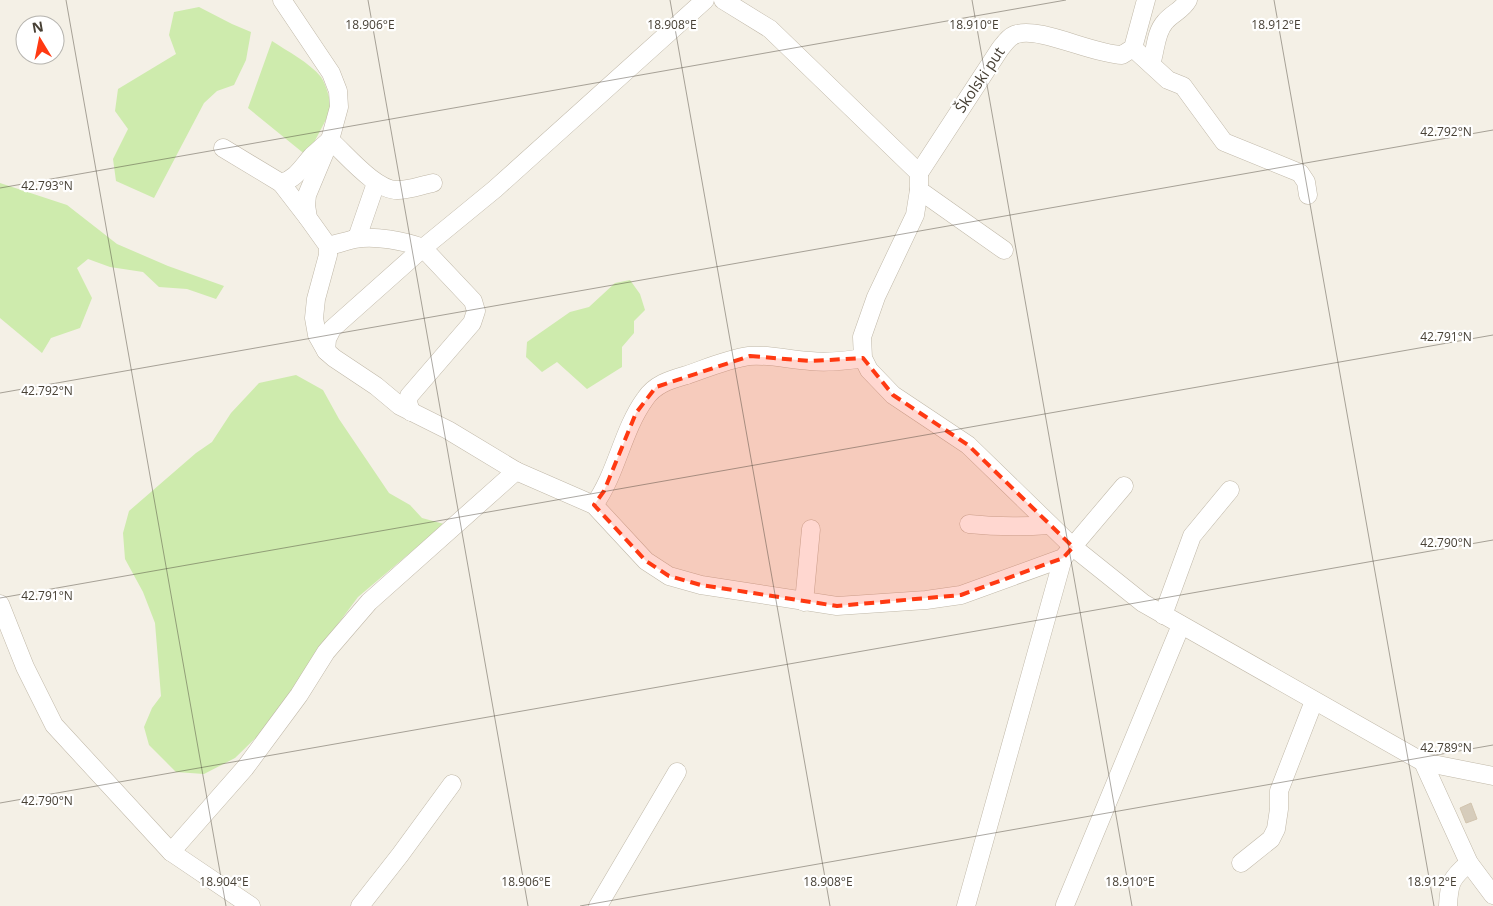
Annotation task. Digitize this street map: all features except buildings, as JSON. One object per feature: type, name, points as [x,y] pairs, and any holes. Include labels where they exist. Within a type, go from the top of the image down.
[{"type":"street","points":[[282,0],[331,73],[338,91],[339,107],[330,140],[307,195],[308,218]]},
{"type":"street","points":[[326,350],[327,339],[332,329],[423,248],[495,189],[705,0]]},
{"type":"street","points":[[723,0],[770,29],[919,182],[1004,250]]},
{"type":"street","points":[[1146,0],[1133,48],[1168,80],[1184,86],[1224,142],[1300,173],[1306,182],[1308,195]]},
{"type":"street","points":[[1151,64],[1160,30],[1165,21],[1180,11],[1188,0]]},
{"type":"street","name":"Školski put","points":[[919,182],[1000,49],[1009,38],[1016,34],[1031,32],[1114,55],[1126,54],[1133,48]]},
{"type":"street","points":[[281,183],[289,181],[330,140]]},
{"type":"street","points":[[330,140],[376,183],[386,189],[399,190],[433,183]]},
{"type":"street","points":[[223,148],[281,183],[328,246],[328,255],[316,299],[314,318],[317,335],[326,350],[400,406],[456,434],[516,471],[594,505],[646,561],[669,576],[700,585],[837,606],[926,600],[961,595],[1068,552]]},
{"type":"street","points":[[919,182],[915,215],[867,319],[862,337],[863,358],[874,376],[893,395],[968,445],[1050,525],[1068,552],[1143,603],[1424,762],[1493,776]]},
{"type":"street","points":[[357,238],[376,183]]},
{"type":"street","points":[[328,246],[357,238],[383,239],[423,248],[473,301],[476,311],[472,323],[408,396],[411,412]]},
{"type":"street","points":[[594,505],[604,491],[636,413],[645,398],[656,387],[724,362],[750,356],[840,362],[863,358]]},
{"type":"street","points":[[171,852],[245,768],[299,695],[326,652],[369,602],[516,471]]},
{"type":"street","points":[[966,906],[1068,552],[1124,486]]},
{"type":"street","points":[[1163,615],[1182,558],[1192,536],[1230,490]]},
{"type":"street","points":[[969,524],[990,527],[1050,525]]},
{"type":"street","points":[[804,602],[811,529]]},
{"type":"street","points":[[0,604],[25,667],[54,724],[171,852],[251,906]]},
{"type":"street","points":[[1066,905],[1181,625]]},
{"type":"street","points":[[1241,863],[1271,838],[1276,829],[1279,791],[1314,701]]},
{"type":"street","points":[[1424,762],[1469,863],[1493,895]]},
{"type":"street","points":[[598,906],[677,772]]},
{"type":"street","points":[[360,906],[452,784]]},
{"type":"street","points":[[1448,906],[1449,888],[1456,874],[1469,863]]},
{"type":"highlighted area","points":[[750,356],[810,361],[863,358],[893,395],[968,445],[1073,547],[1063,558],[961,595],[837,606],[701,585],[669,576],[646,561],[594,505],[604,491],[636,413],[656,387]]},
{"type":"green space","points":[[199,7],[251,32],[246,60],[234,85],[217,91],[204,103],[154,198],[116,181],[113,159],[128,129],[115,111],[118,89],[176,54],[169,35],[174,12]]},
{"type":"green space","points":[[272,41],[305,62],[316,72],[321,77],[328,92],[332,108],[307,156],[248,108]]},
{"type":"green space","points":[[0,183],[67,205],[117,244],[168,266],[224,286],[216,299],[187,289],[159,287],[143,272],[110,267],[88,259],[77,268],[92,298],[80,328],[51,338],[42,353],[0,318]]},
{"type":"green space","points":[[630,280],[640,294],[645,310],[634,321],[634,333],[622,347],[622,367],[587,389],[557,362],[542,372],[526,357],[527,342],[570,312],[589,307],[615,283]]},
{"type":"green space","points":[[296,375],[323,390],[339,419],[389,493],[410,505],[422,518],[444,524],[358,597],[332,632],[274,720],[235,758],[204,774],[176,772],[149,745],[144,727],[152,708],[161,696],[155,623],[143,592],[125,559],[123,533],[129,511],[196,453],[212,442],[231,413],[259,383]]}]
